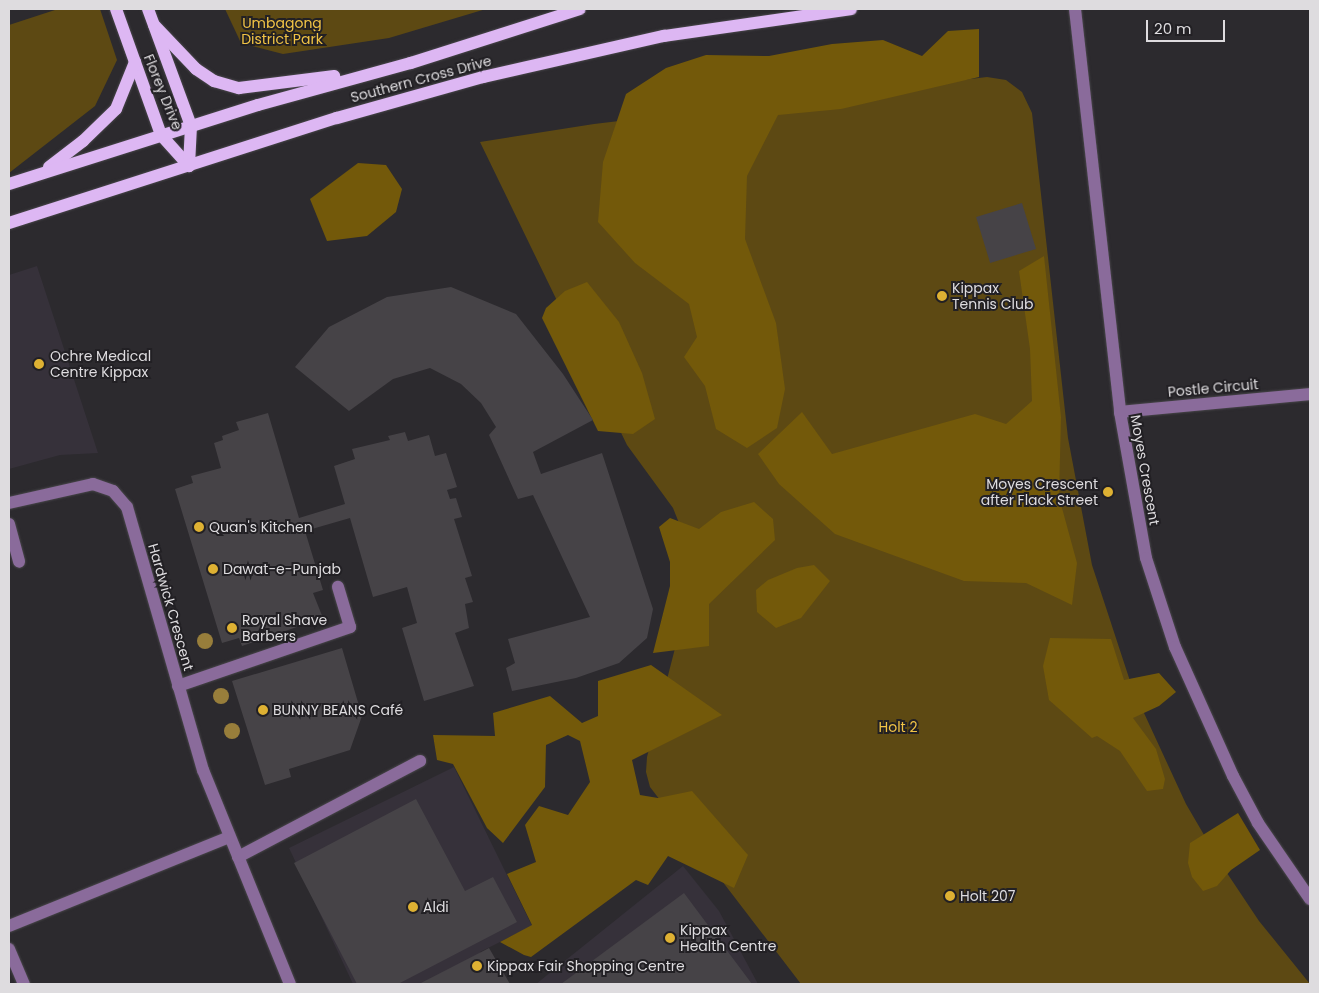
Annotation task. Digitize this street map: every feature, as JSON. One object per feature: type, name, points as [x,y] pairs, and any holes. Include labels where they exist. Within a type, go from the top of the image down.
[{"type":"main road","name":"Florey Drive","points":[[116,9],[161,135],[189,166]]},
{"type":"main road","name":"Florey Drive","points":[[148,9],[192,126],[189,166]]},
{"type":"main road","name":"Southern Cross Drive","points":[[9,184],[161,135],[411,63],[580,9]]},
{"type":"main road","name":"Southern Cross Drive","points":[[9,223],[420,94],[483,77],[664,36],[851,9]]},
{"type":"main road","points":[[154,25],[196,69],[214,81],[244,89],[411,63]]},
{"type":"main road","points":[[42,172],[83,140],[116,109],[135,62]]},
{"type":"street","name":"Moyes Crescent","points":[[1075,9],[1120,412],[1136,514],[1167,626],[1233,776],[1258,823],[1310,899]]},
{"type":"street","name":"Postle Circuit","points":[[1120,412],[1310,394]]},
{"type":"street","name":"Hardwick Crescent","points":[[9,503],[93,484],[113,491],[121,498],[131,518],[178,686],[228,837],[290,984]]},
{"type":"street","points":[[9,524],[19,562]]},
{"type":"street","points":[[178,686],[350,627],[338,587]]},
{"type":"street","points":[[238,857],[420,761]]},
{"type":"street","points":[[9,926],[228,837]]},
{"type":"street","points":[[9,949],[24,984]]},
{"type":"shaded area","points":[[979,29],[979,77],[841,109],[778,115],[747,176],[745,239],[776,323],[785,389],[777,428],[747,448],[716,429],[705,386],[684,357],[697,337],[689,304],[635,263],[598,222],[603,162],[626,94],[666,68],[706,55],[769,56],[832,44],[883,40],[922,56],[948,31]]},
{"type":"shaded area","points":[[358,163],[386,165],[402,189],[396,212],[367,236],[327,241],[310,199]]},
{"type":"shaded area","points":[[1044,256],[1061,417],[1059,497],[1077,563],[1072,605],[1026,583],[964,581],[835,534],[779,484],[758,454],[802,412],[832,454],[975,414],[1006,424],[1032,401],[1030,349],[1019,271]]},
{"type":"shaded area","name":"Ochre Medical Centre Kippax","points":[[37,266],[98,453],[60,455],[9,469],[9,275]]},
{"type":"shaded area","points":[[587,282],[619,322],[642,373],[655,419],[633,434],[598,431],[542,318],[546,308],[565,291]]},
{"type":"shaded area","points":[[754,502],[773,519],[775,540],[709,604],[709,646],[653,653],[670,586],[670,562],[659,527],[670,518],[699,529],[721,512]]},
{"type":"shaded area","points":[[814,565],[830,581],[801,618],[776,628],[757,612],[756,590],[768,580],[797,568]]},
{"type":"shaded area","points":[[1050,638],[1111,639],[1124,680],[1159,673],[1176,692],[1159,706],[1133,718],[1156,749],[1165,779],[1163,789],[1147,791],[1120,751],[1097,736],[1092,738],[1049,700],[1043,666]]},
{"type":"shaded area","points":[[651,665],[722,715],[632,760],[640,795],[658,798],[692,791],[748,855],[734,888],[668,856],[648,885],[636,880],[531,957],[524,955],[500,942],[532,925],[507,874],[536,862],[525,825],[539,806],[568,815],[590,782],[580,741],[568,735],[546,745],[545,787],[503,843],[487,828],[453,764],[437,760],[433,735],[495,736],[493,713],[550,696],[582,723],[598,716],[598,681]]},
{"type":"shaded area","name":"Aldi","points":[[454,767],[532,926],[480,952],[499,984],[353,984],[289,848]]},
{"type":"shaded area","points":[[1238,813],[1260,850],[1231,870],[1217,886],[1203,891],[1192,877],[1188,863],[1190,843]]},
{"type":"shaded area","name":"Kippax Health Centre","points":[[683,866],[719,911],[758,984],[536,984]]},
{"type":"green space","points":[[58,9],[100,9],[117,60],[95,106],[9,173],[9,25]]},
{"type":"green space","name":"Umbagong District Park","points":[[225,9],[486,9],[389,38],[283,54],[241,43]]},
{"type":"green space","name":"Holt 2","points":[[987,77],[1006,80],[1022,92],[1032,113],[1068,438],[1092,565],[1132,687],[1186,804],[1221,864],[1259,921],[1310,984],[801,984],[650,787],[646,772],[647,757],[689,594],[687,543],[673,508],[627,445],[480,142],[594,124]]},
{"type":"building","points":[[1022,203],[1036,249],[990,263],[976,217]]},
{"type":"building","points":[[451,287],[516,314],[563,374],[593,420],[533,452],[541,474],[602,453],[653,609],[647,638],[619,663],[576,678],[512,691],[506,668],[515,663],[508,639],[590,617],[533,495],[518,499],[489,435],[496,427],[481,403],[461,384],[430,368],[393,379],[349,411],[295,367],[329,327],[387,297]]},
{"type":"building","points":[[268,413],[299,518],[345,504],[334,466],[355,459],[352,449],[390,440],[388,436],[405,432],[408,441],[429,435],[435,456],[446,453],[457,487],[447,490],[450,499],[456,498],[462,517],[454,519],[472,576],[465,578],[473,602],[465,604],[469,628],[455,633],[474,686],[424,701],[402,628],[417,623],[407,587],[373,597],[350,518],[305,531],[323,590],[313,593],[323,618],[242,646],[239,638],[222,643],[175,489],[193,483],[191,476],[221,468],[214,443],[223,440],[222,436],[239,430],[236,422]]},
{"type":"building","points":[[342,648],[362,716],[350,750],[289,769],[291,777],[265,785],[232,681]]},
{"type":"building","name":"Aldi","points":[[416,799],[465,891],[493,877],[517,922],[398,984],[357,984],[294,863]]},
{"type":"building","name":"Kippax Health Centre","points":[[684,893],[752,984],[561,984]]},
{"type":"building","name":"Kippax Fair Shopping Centre","points":[[489,948],[510,984],[419,984]]},
{"type":"place","name":"Kippax Tennis Club","points":[[942,296]]},
{"type":"place","name":"Ochre Medical Centre Kippax","points":[[39,364]]},
{"type":"place","name":"Moyes Crescent after Flack Street","points":[[1108,492]]},
{"type":"place","name":"Quan's Kitchen","points":[[199,527]]},
{"type":"place","name":"Dawat-e-Punjab","points":[[213,569]]},
{"type":"place","name":"Royal Shave Barbers","points":[[232,628]]},
{"type":"place","name":"BUNNY BEANS Café","points":[[263,710]]},
{"type":"place","name":"Holt 207","points":[[950,896]]},
{"type":"place","name":"Aldi","points":[[413,907]]},
{"type":"place","name":"Kippax Health Centre","points":[[670,938]]},
{"type":"place","name":"Kippax Fair Shopping Centre","points":[[477,966]]}]
